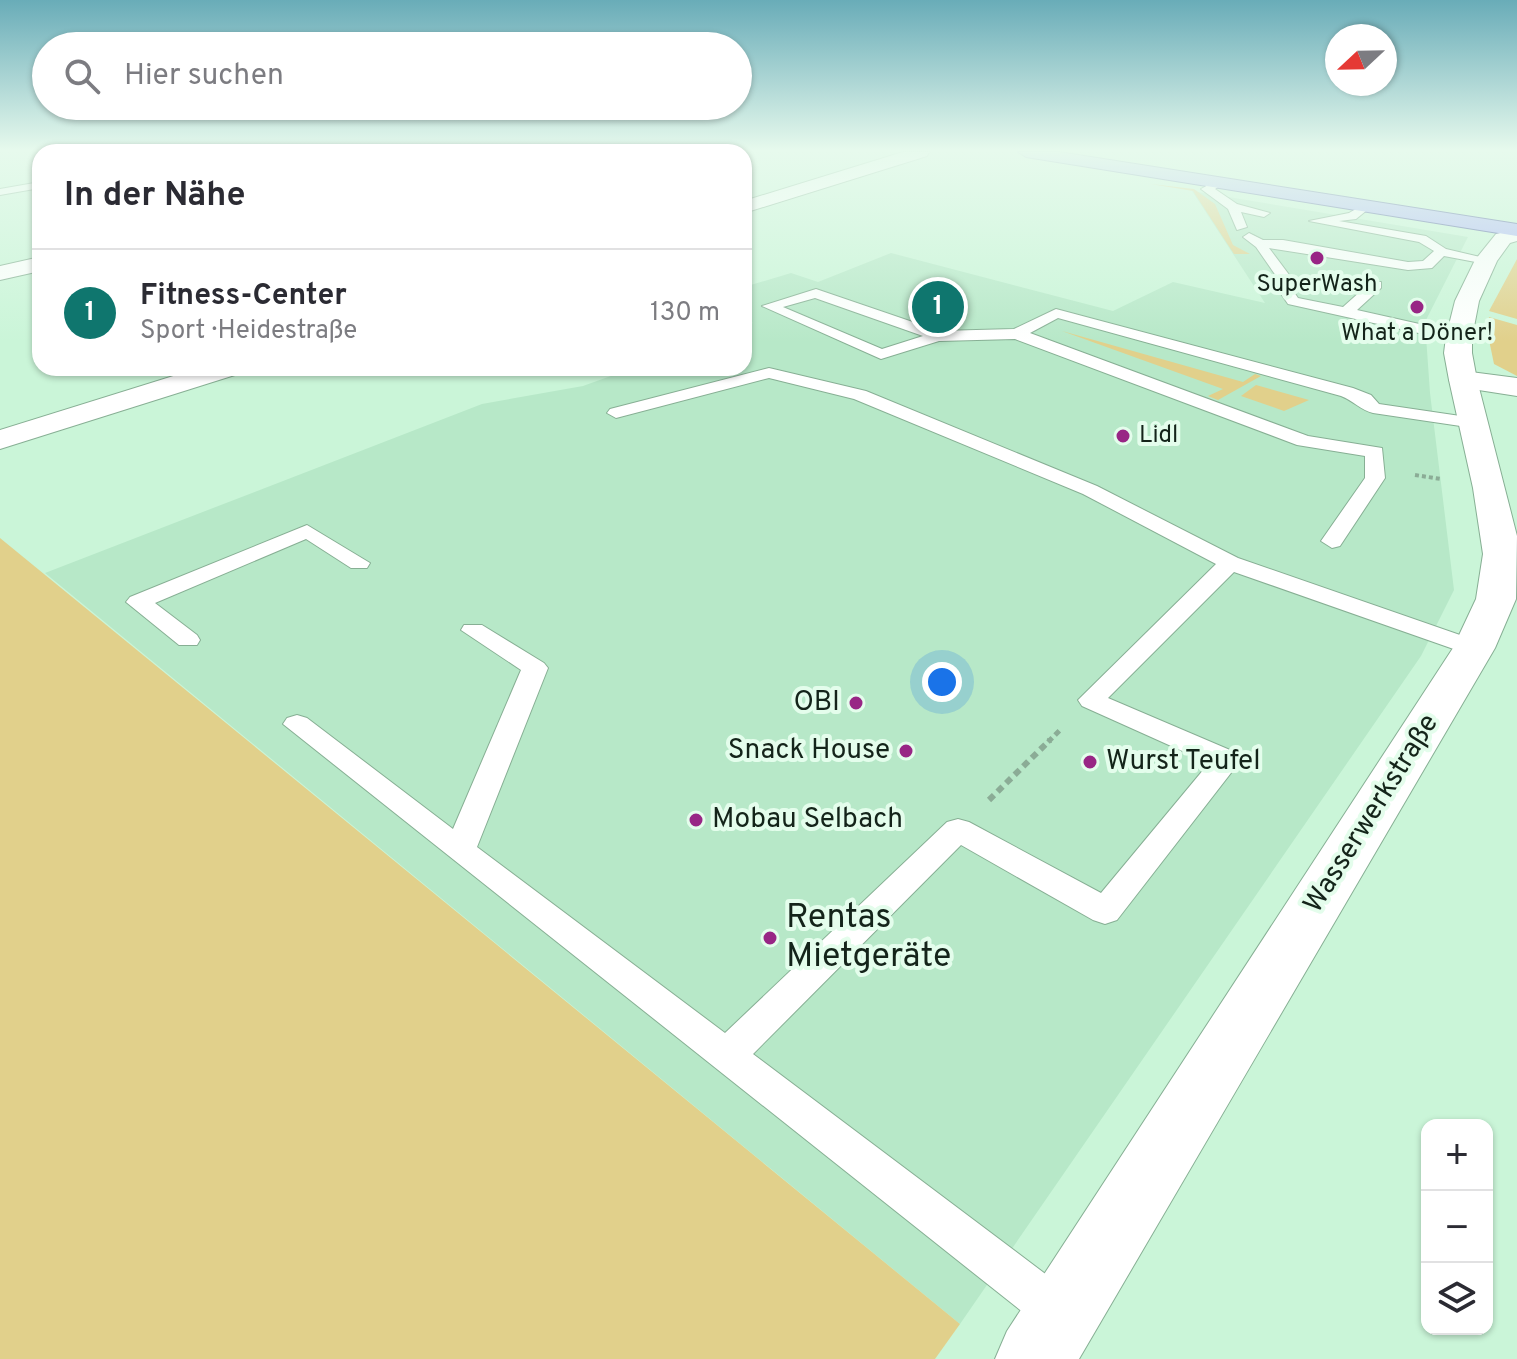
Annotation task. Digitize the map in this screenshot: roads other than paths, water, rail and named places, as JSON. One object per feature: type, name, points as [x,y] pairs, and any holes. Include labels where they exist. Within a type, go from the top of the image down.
[{"type":"main road","points":[[1397,215],[1490,244]]},
{"type":"main road","name":"Wasserwerkstraße","points":[[1049,1337],[1474,648],[1496,599],[1509,557],[1465,380],[1467,301],[1490,244]]},
{"type":"main road","points":[[0,273],[32,266]]},
{"type":"main road","points":[[0,440],[203,376]]},
{"type":"main road","points":[[1465,380],[1517,387]]},
{"type":"lane","points":[[938,336],[816,293],[769,306],[881,354],[938,336],[1017,334],[1304,441],[1374,438],[1465,380],[1345,313],[1293,301],[1284,288],[1289,284],[1261,246],[1244,231],[1237,215]]},
{"type":"lane","points":[[1286,248],[1308,224],[1353,215]]},
{"type":"lane","points":[[1308,224],[1422,239],[1439,248],[1490,244]]},
{"type":"lane","points":[[1345,263],[1366,267],[1427,265],[1490,244]]},
{"type":"lane","points":[[1261,246],[1408,266]]},
{"type":"lane","points":[[1345,313],[1376,285]]},
{"type":"lane","points":[[1017,334],[1056,313],[1365,399],[1374,438],[1375,478],[1332,541]]},
{"type":"lane","points":[[616,413],[769,373],[860,395],[1090,490],[1230,563],[1474,648]]},
{"type":"lane","points":[[188,640],[138,602],[307,531],[359,563]]},
{"type":"lane","points":[[726,1057],[958,830],[1105,911],[1227,760],[1091,700],[1230,563]]},
{"type":"lane","points":[[460,850],[535,668],[473,630]]},
{"type":"lane","points":[[297,724],[726,1057],[1049,1337]]},
{"type":"place","name":"SuperWash","points":[[1317,258]]},
{"type":"place","name":"Fitness-Center","points":[[938,307]]},
{"type":"place","name":"What a Döner!","points":[[1417,307]]},
{"type":"place","name":"Lidl","points":[[1123,436]]},
{"type":"place","name":"OBI","points":[[856,703]]},
{"type":"place","name":"Snack House","points":[[906,751]]},
{"type":"place","name":"Wurst Teufel","points":[[1090,762]]},
{"type":"place","name":"Mobau Selbach","points":[[696,820]]},
{"type":"place","name":"Rentas Mietgeräte","points":[[770,938]]}]
